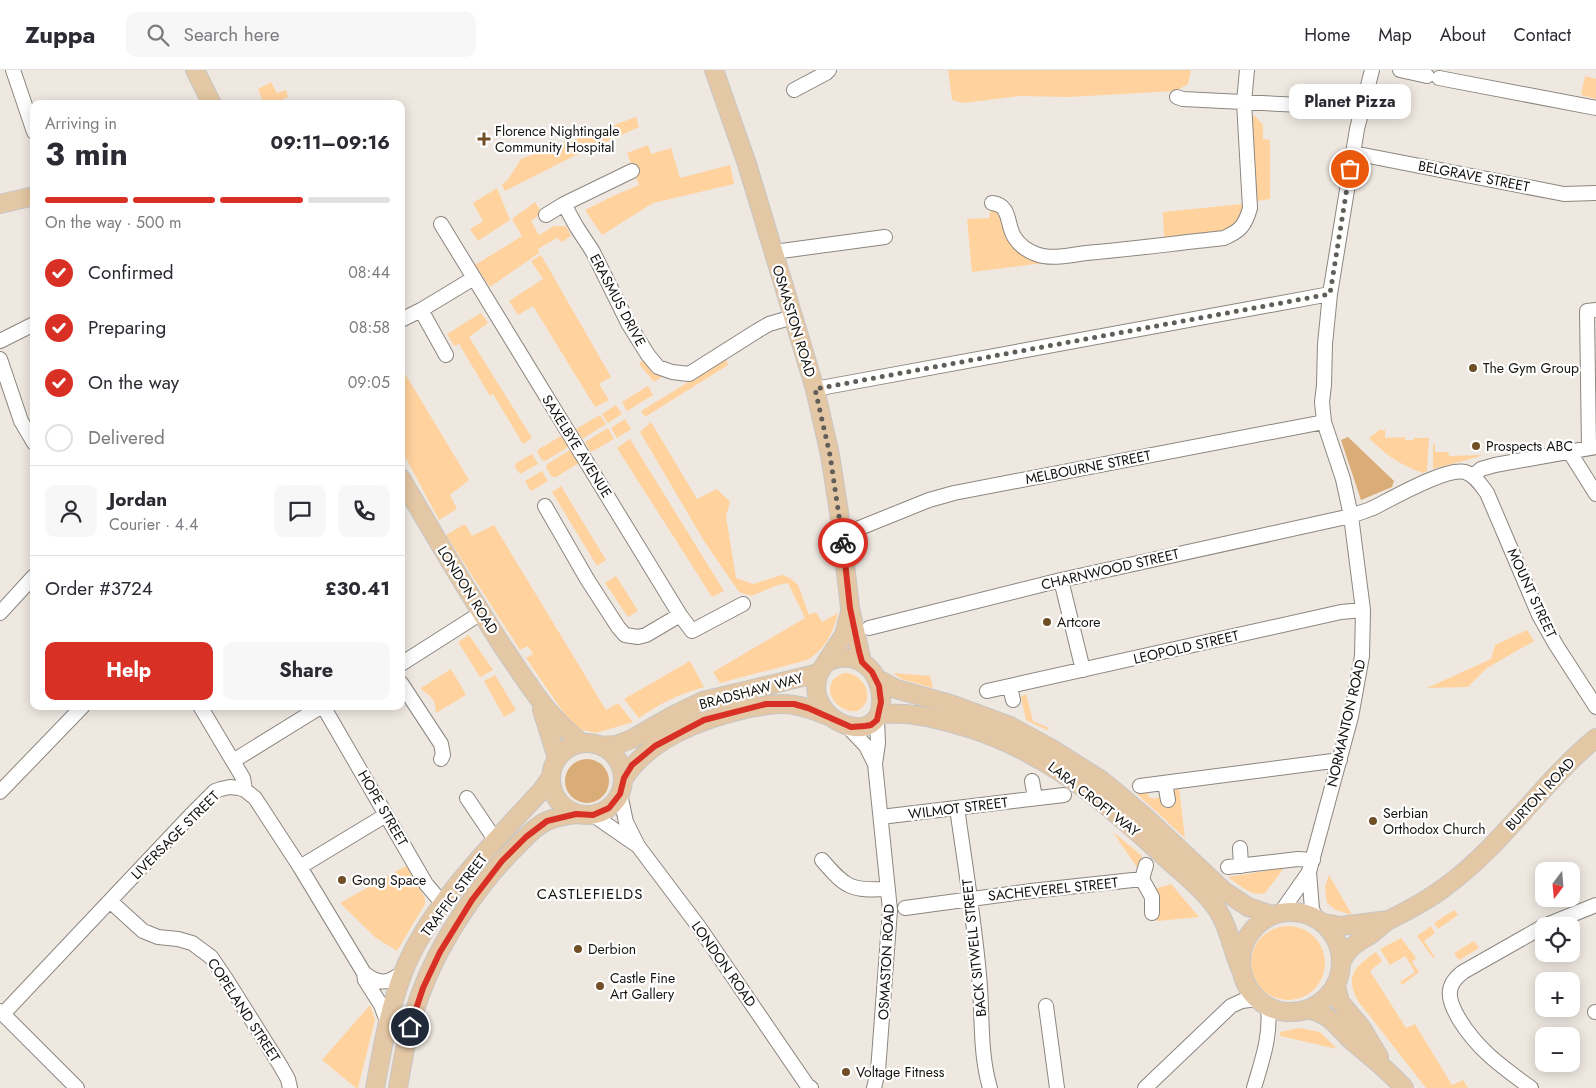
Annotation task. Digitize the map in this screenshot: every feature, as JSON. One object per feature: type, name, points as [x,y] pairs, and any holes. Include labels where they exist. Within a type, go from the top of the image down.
[{"type":"main road","points":[[195,70],[210,100]]},
{"type":"main road","name":"OSMASTON ROAD","points":[[714,70],[741,146],[815,389],[837,494],[850,608],[862,662]]},
{"type":"main road","points":[[0,204],[30,197]]},
{"type":"main road","name":"LONDON ROAD","points":[[405,485],[481,613],[538,700],[561,726],[582,743]]},
{"type":"main road","name":"OSMASTON ROAD","points":[[823,667],[844,636],[850,608]]},
{"type":"main road","points":[[839,657],[862,662],[868,667],[876,678],[881,697],[878,717],[871,725],[865,726],[839,722],[823,709],[818,698],[816,684],[823,667],[839,657]]},
{"type":"main road","name":"BRADSHAW WAY","points":[[601,746],[616,745],[632,739],[672,716],[704,701],[823,667]]},
{"type":"main road","name":"LARA CROFT WAY","points":[[876,678],[903,692],[950,704],[1010,726],[1052,749],[1101,780],[1116,792],[1224,891],[1248,907],[1277,914]]},
{"type":"main road","name":"LONDON ROAD","points":[[538,700],[558,758]]},
{"type":"main road","name":"BRADSHAW WAY","points":[[622,786],[632,765],[655,746],[690,726],[720,715],[766,704],[786,704],[808,708],[839,722]]},
{"type":"main road","name":"LARA CROFT WAY","points":[[878,717],[926,717],[983,732],[1037,757],[1074,781],[1142,837],[1204,893],[1215,906],[1220,916],[1242,975]]},
{"type":"main road","name":"BURTON ROAD","points":[[1342,961],[1348,949],[1388,920],[1430,898],[1481,857],[1572,760],[1596,738]]},
{"type":"main road","points":[[582,743],[592,743],[612,753],[620,764],[622,786],[609,808],[585,814],[566,809],[557,800],[552,789],[551,777],[558,758],[569,748],[582,743]]},
{"type":"main road","name":"TRAFFIC STREET","points":[[375,1088],[388,1024],[403,972],[419,940],[444,904],[551,777]]},
{"type":"main road","name":"TRAFFIC STREET","points":[[398,1088],[407,1038],[420,995],[433,966],[457,922],[490,876],[526,837],[547,821],[585,814]]},
{"type":"main road","points":[[1300,912],[1320,921],[1336,940],[1340,950],[1342,961],[1336,986],[1322,1002],[1309,1009],[1291,1012],[1279,1011],[1263,1003],[1247,985],[1242,975],[1241,955],[1248,936],[1256,926],[1277,914],[1300,912]]},
{"type":"main road","name":"BURTON ROAD","points":[[1320,921],[1332,926],[1341,926],[1388,920]]},
{"type":"main road","points":[[1336,986],[1340,1002],[1361,1027],[1388,1070]]},
{"type":"main road","points":[[1309,1009],[1332,1020],[1351,1040],[1388,1070],[1404,1088]]},
{"type":"street","points":[[13,70],[30,120]]},
{"type":"street","points":[[794,90],[829,70]]},
{"type":"street","points":[[992,203],[1001,206],[1007,212],[1015,238],[1025,248],[1036,254],[1053,256],[1112,251],[1224,238],[1236,233],[1247,219],[1250,208],[1244,102],[1248,70]]},
{"type":"street","name":"NORMANTON ROAD","points":[[1320,921],[1312,909],[1311,866],[1340,760],[1356,691],[1361,660],[1363,610],[1351,516],[1343,479],[1324,422],[1322,402],[1324,344],[1330,294],[1353,153],[1361,108],[1372,70]]},
{"type":"street","points":[[1400,70],[1596,108]]},
{"type":"street","points":[[1177,97],[1183,99],[1361,108]]},
{"type":"street","name":"BELGRAVE STREET","points":[[1353,153],[1564,194],[1596,193]]},
{"type":"street","points":[[546,215],[564,204],[632,171]]},
{"type":"street","name":"ERASMUS DRIVE","points":[[564,204],[593,252],[628,323],[648,355],[658,367],[672,372],[689,374],[769,324],[793,318]]},
{"type":"street","name":"SAXELBYE AVENUE","points":[[441,224],[680,615],[692,631],[743,604]]},
{"type":"street","points":[[774,252],[884,237]]},
{"type":"street","points":[[405,318],[474,278]]},
{"type":"street","points":[[815,389],[1330,294]]},
{"type":"street","points":[[421,310],[446,355]]},
{"type":"street","points":[[1473,476],[1482,469],[1569,451],[1593,448],[1591,311]]},
{"type":"street","points":[[0,341],[30,326]]},
{"type":"street","points":[[0,359],[21,421],[30,436]]},
{"type":"street","name":"MELBOURNE STREET","points":[[857,529],[929,500],[954,493],[1324,422]]},
{"type":"street","points":[[1569,451],[1596,494]]},
{"type":"street","name":"CHARNWOOD STREET","points":[[869,628],[1061,580],[1351,516],[1371,509],[1414,486],[1451,473],[1463,472],[1473,476]]},
{"type":"street","name":"MOUNT STREET","points":[[1473,476],[1487,493],[1539,615],[1596,707]]},
{"type":"street","points":[[545,506],[587,579],[618,627],[625,634],[638,637],[646,635],[680,615]]},
{"type":"street","points":[[0,613],[30,580]]},
{"type":"street","points":[[1061,580],[1083,670]]},
{"type":"street","name":"LEOPOLD STREET","points":[[987,691],[1011,694],[1083,670],[1341,612],[1363,610]]},
{"type":"street","points":[[405,661],[481,613]]},
{"type":"street","points":[[405,689],[441,744],[444,755],[441,759]]},
{"type":"street","points":[[0,792],[79,710]]},
{"type":"street","points":[[202,710],[243,778],[245,790],[255,798],[300,867],[364,973],[365,980],[381,1005],[388,1024]]},
{"type":"street","points":[[233,761],[321,710]]},
{"type":"street","name":"HOPE STREET","points":[[328,710],[426,884],[444,904]]},
{"type":"street","name":"OSMASTON ROAD","points":[[874,1088],[878,1071],[890,924],[875,764],[878,743],[878,717]]},
{"type":"street","name":"OSMASTON ROAD","points":[[839,722],[866,746],[875,764]]},
{"type":"street","points":[[1140,786],[1340,760]]},
{"type":"street","points":[[1032,781],[1035,798]]},
{"type":"street","points":[[1165,783],[1168,800]]},
{"type":"street","name":"LONDON ROAD","points":[[622,786],[628,827],[638,846],[699,927],[809,1086]]},
{"type":"street","name":"LIVERSAGE STREET","points":[[2,1013],[216,792],[230,787],[245,790]]},
{"type":"street","name":"WILMOT STREET","points":[[881,817],[1064,795]]},
{"type":"street","points":[[467,798],[496,841]]},
{"type":"street","name":"BACK SITWELL STREET","points":[[957,808],[980,990],[983,1049],[990,1088]]},
{"type":"street","name":"LONDON ROAD","points":[[585,814],[638,846]]},
{"type":"street","points":[[300,867],[386,815]]},
{"type":"street","points":[[1240,848],[1235,866],[1298,859],[1311,866]]},
{"type":"street","points":[[822,860],[837,878],[850,887],[864,890],[888,889]]},
{"type":"street","points":[[1146,865],[1142,879],[1152,897],[1152,913]]},
{"type":"street","name":"NORMANTON ROAD","points":[[1277,914],[1311,866]]},
{"type":"street","name":"SACHEVEREL STREET","points":[[905,908],[1142,879]]},
{"type":"street","name":"COPELAND STREET","points":[[110,902],[143,930],[158,937],[178,939],[192,943],[211,957],[280,1065],[288,1079],[290,1088]]},
{"type":"street","points":[[1566,917],[1596,905]]},
{"type":"street","points":[[1530,1088],[1483,1052],[1474,1042],[1454,1010],[1450,997],[1450,984],[1456,977],[1535,931]]},
{"type":"street","points":[[364,973],[374,980],[382,982],[394,978],[403,972]]},
{"type":"street","points":[[1145,1088],[1234,1004],[1242,1001],[1263,1003],[1270,1023],[1269,1034],[1254,1088]]},
{"type":"street","points":[[1046,1006],[1057,1088]]},
{"type":"street","points":[[2,1013],[78,1088]]},
{"type":"shaded area","points":[[948,70],[1191,70],[1188,84],[1176,91],[1069,97],[1021,96],[963,103],[952,100]]},
{"type":"shaded area","points":[[1585,76],[1596,79],[1596,99],[1581,95]]},
{"type":"shaded area","points":[[271,82],[277,93],[286,90],[288,97],[281,100],[262,100],[258,89]]},
{"type":"shaded area","points":[[1255,116],[1263,125],[1263,139],[1270,140],[1270,199],[1257,201],[1250,129],[1252,117]]},
{"type":"shaded area","points":[[636,117],[639,127],[568,159],[505,191],[502,185],[509,178],[521,159]]},
{"type":"shaded area","points":[[648,145],[651,154],[671,148],[680,178],[730,165],[734,184],[653,203],[602,235],[585,210],[639,185],[627,153]]},
{"type":"shaded area","points":[[497,188],[510,220],[478,241],[470,229],[483,221],[473,203]]},
{"type":"shaded area","points":[[535,202],[542,213],[531,221],[539,235],[554,226],[566,226],[571,236],[562,242],[557,238],[538,249],[539,253],[490,287],[475,265],[522,236],[512,219]]},
{"type":"shaded area","points":[[1242,204],[1245,211],[1237,225],[1224,231],[1164,238],[1163,212]]},
{"type":"shaded area","points":[[991,208],[994,208],[1038,261],[1045,263],[972,272],[967,219],[989,218]]},
{"type":"shaded area","points":[[541,255],[611,377],[599,384],[609,400],[595,407],[533,306],[518,315],[509,301],[543,279],[531,261]]},
{"type":"shaded area","points":[[481,313],[488,323],[469,337],[532,438],[523,444],[493,394],[490,396],[459,344],[454,346],[447,334]]},
{"type":"shaded area","points":[[644,359],[663,376],[654,382],[639,364]]},
{"type":"shaded area","points":[[726,359],[728,365],[645,417],[641,411]]},
{"type":"shaded area","points":[[405,374],[469,480],[450,495],[457,509],[439,520],[405,456]]},
{"type":"shaded area","points":[[648,386],[653,395],[627,411],[622,402]]},
{"type":"shaded area","points":[[616,405],[622,414],[608,423],[602,414]]},
{"type":"shaded area","points":[[600,415],[606,424],[582,439],[576,429]]},
{"type":"shaded area","points":[[625,419],[631,429],[617,438],[611,428]]},
{"type":"shaded area","points":[[651,422],[697,499],[717,489],[730,502],[726,516],[736,578],[753,584],[782,575],[790,578],[798,585],[809,615],[816,612],[822,622],[838,613],[828,640],[814,656],[807,660],[720,683],[713,672],[805,618],[788,583],[751,596],[739,592],[704,541],[640,432]]},
{"type":"shaded area","points":[[608,428],[614,439],[591,452],[585,442]]},
{"type":"shaded area","points":[[1378,430],[1385,430],[1385,438],[1405,437],[1405,440],[1413,440],[1414,438],[1429,438],[1427,471],[1423,473],[1408,467],[1381,450],[1369,438]]},
{"type":"shaded area","points":[[561,436],[568,447],[545,461],[542,460],[537,452],[539,449]]},
{"type":"shaded area","points":[[1348,437],[1394,481],[1392,487],[1361,500],[1341,440]]},
{"type":"shaded area","points":[[630,439],[724,591],[712,597],[617,448]]},
{"type":"shaded area","points":[[1433,444],[1435,444],[1435,452],[1448,452],[1449,456],[1481,456],[1433,469]]},
{"type":"shaded area","points":[[570,450],[579,463],[556,477],[552,477],[546,468],[547,464]]},
{"type":"shaded area","points":[[532,454],[538,464],[520,474],[515,467],[516,463]]},
{"type":"shaded area","points":[[542,471],[548,481],[531,491],[525,481]]},
{"type":"shaded area","points":[[561,486],[606,560],[597,566],[552,492]]},
{"type":"shaded area","points":[[465,524],[472,536],[494,525],[606,710],[618,703],[633,722],[596,733],[574,728],[526,658],[533,654],[528,646],[520,650],[446,535]]},
{"type":"shaded area","points":[[616,576],[638,611],[628,617],[605,583]]},
{"type":"shaded area","points":[[1527,630],[1534,641],[1487,668],[1468,687],[1427,688],[1491,659],[1495,645]]},
{"type":"shaded area","points":[[469,635],[493,670],[480,677],[458,642]]},
{"type":"shaded area","points":[[690,661],[704,687],[670,700],[639,718],[624,699]]},
{"type":"shaded area","points":[[451,669],[466,695],[436,713],[434,702],[421,688]]},
{"type":"shaded area","points":[[844,673],[857,677],[866,687],[867,700],[857,711],[849,711],[842,708],[832,697],[831,684]]},
{"type":"shaded area","points":[[893,673],[930,676],[933,688],[901,679]]},
{"type":"shaded area","points":[[495,675],[516,710],[504,717],[484,681]]},
{"type":"shaded area","points":[[1026,694],[1033,721],[1049,728],[1047,730],[1026,720],[1021,697]]},
{"type":"shaded area","points":[[591,759],[603,765],[608,772],[608,790],[603,797],[596,802],[583,803],[575,800],[568,793],[565,777],[568,769],[575,762]]},
{"type":"shaded area","points":[[1179,788],[1185,838],[1137,794],[1148,793],[1149,797],[1155,799]]},
{"type":"shaded area","points":[[1113,832],[1142,856],[1138,869]]},
{"type":"shaded area","points":[[406,866],[425,898],[425,904],[397,951],[376,938],[340,903]]},
{"type":"shaded area","points":[[1284,868],[1265,893],[1260,894],[1245,890],[1228,877]]},
{"type":"shaded area","points":[[1329,875],[1352,915],[1336,910],[1327,903],[1325,887]]},
{"type":"shaded area","points":[[1171,884],[1199,917],[1157,921],[1152,890]]},
{"type":"shaded area","points":[[1454,910],[1458,915],[1438,929],[1434,923]]},
{"type":"shaded area","points":[[1288,926],[1309,932],[1319,942],[1325,963],[1319,984],[1309,994],[1288,1000],[1267,994],[1257,984],[1251,963],[1257,942],[1267,932]]},
{"type":"shaded area","points":[[1431,926],[1435,933],[1424,941],[1435,957],[1433,958],[1417,936]]},
{"type":"shaded area","points":[[1401,938],[1416,958],[1412,962],[1419,972],[1402,985],[1400,982],[1415,972],[1405,956],[1390,965],[1380,949]]},
{"type":"shaded area","points":[[1474,941],[1479,948],[1459,960],[1454,953]]},
{"type":"shaded area","points":[[1376,952],[1382,961],[1370,971],[1406,1028],[1415,1024],[1452,1085],[1463,1080],[1468,1088],[1426,1088],[1358,1001],[1352,984],[1354,972]]},
{"type":"shaded area","points":[[370,1005],[375,1020],[358,1088],[356,1088],[322,1060]]},
{"type":"shaded area","points":[[1299,1028],[1320,1032],[1337,1049],[1280,1036],[1280,1032]]},
{"type":"way so far","points":[[843,543],[830,455],[815,389],[1330,294],[1350,169]]},
{"type":"place","name":"Florence Nightingale Community Hospital","points":[[484,139]]},
{"type":"place","name":"Planet Pizza","points":[[1350,169]]},
{"type":"place","name":"The Gym Group","points":[[1473,368]]},
{"type":"place","name":"Prospects ABC","points":[[1476,446]]},
{"type":"place","name":"Artcore","points":[[1047,622]]},
{"type":"place","name":"Serbian Orthodox Church","points":[[1373,821]]},
{"type":"place","name":"Gong Space","points":[[342,880]]},
{"type":"place","name":"Derbion","points":[[578,949]]},
{"type":"place","name":"Castle Fine Art Gallery","points":[[600,986]]},
{"type":"place","name":"Voltage Fitness","points":[[846,1072]]},
{"type":"district","name":"CASTLEFIELDS","points":[[590,894]]},
{"type":"route","points":[[410,1027],[423,988],[440,952],[457,922],[502,861],[526,837],[547,821],[576,814],[593,815],[609,808],[620,794],[624,778],[632,765],[655,746],[704,720],[766,704],[794,704],[808,708],[851,727],[871,725],[877,720],[881,702],[879,686],[872,672],[862,662],[859,651],[850,608],[843,543]]}]
